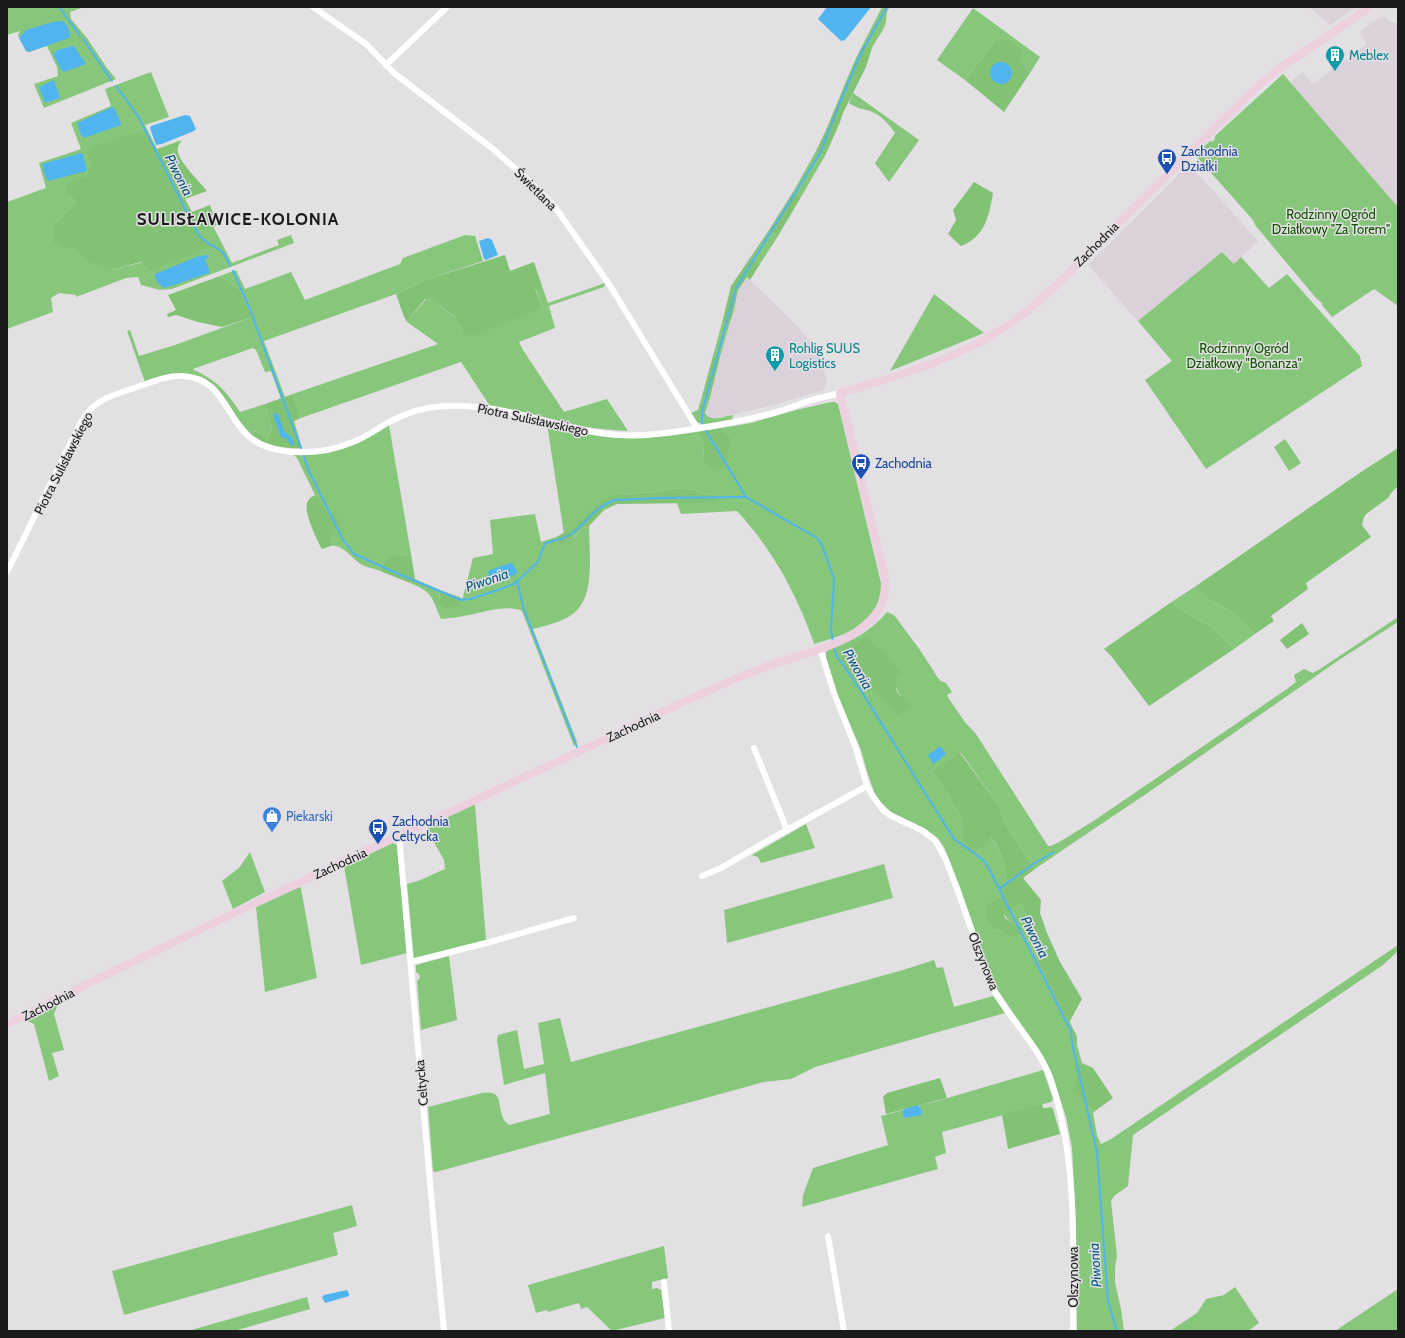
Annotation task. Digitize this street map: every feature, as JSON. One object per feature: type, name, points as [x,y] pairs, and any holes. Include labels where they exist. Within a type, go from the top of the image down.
[{"type":"street","name":"Świetlana","points":[[313,7],[366,44],[394,73],[493,149],[525,177],[555,207],[609,284],[697,428]]},
{"type":"street","points":[[386,65],[447,7]]},
{"type":"street","name":"Zachodnia","points":[[7,1024],[167,945],[399,835],[720,686],[762,668],[834,644],[856,632],[872,619],[882,604],[886,588],[883,564],[864,495],[840,393],[894,377],[944,357],[982,340],[1013,321],[1045,296],[1061,281],[1256,87],[1276,71],[1370,7]]},
{"type":"street","name":"Piotra Sulisławskiego","points":[[7,572],[89,410],[94,405],[105,399],[125,391],[168,378],[182,376],[205,382],[218,392],[241,427],[252,439],[265,446],[294,452],[319,451],[341,447],[362,438],[389,422],[409,413],[421,409],[444,406],[472,407],[504,411],[588,431],[619,435],[654,435],[681,432],[771,414],[806,402],[840,393]]},
{"type":"street","name":"Olszynowa","points":[[820,648],[834,693],[855,746],[867,786],[883,810],[897,820],[929,835],[939,845],[946,860],[990,982],[1001,1001],[1040,1058],[1050,1078],[1064,1128],[1069,1157],[1073,1227],[1073,1331]]},
{"type":"street","points":[[754,748],[787,830]]},
{"type":"street","points":[[702,876],[721,868],[867,786]]},
{"type":"street","name":"Celtycka","points":[[399,835],[444,1331]]},
{"type":"street","points":[[411,962],[490,942],[574,918]]},
{"type":"street","points":[[828,1236],[844,1331]]},
{"type":"street","points":[[664,1282],[669,1331]]},
{"type":"shaded area","points":[[1309,7],[1356,7],[1330,25]]},
{"type":"shaded area","points":[[1383,15],[1391,22],[1398,24],[1398,207],[1290,82],[1303,72],[1312,84],[1357,52],[1367,44],[1360,33],[1361,31]]},
{"type":"shaded area","points":[[1189,164],[1258,241],[1234,264],[1222,252],[1138,321],[1088,265]]},
{"type":"shaded area","points":[[747,277],[798,327],[812,344],[823,368],[827,382],[823,390],[774,405],[713,419],[707,417],[705,413],[738,290]]},
{"type":"green space","points":[[7,7],[84,7],[70,12],[71,19],[87,38],[116,79],[44,108],[34,84],[58,76],[57,67],[47,46],[29,52],[26,51],[18,35],[20,31],[7,35]]},
{"type":"green space","points":[[882,7],[890,7],[887,12],[886,23],[882,31],[872,48],[861,48]]},
{"type":"green space","points":[[973,8],[1040,57],[1030,73],[1018,62],[1024,52],[995,41],[965,80],[937,60]]},
{"type":"green space","points":[[1010,40],[1024,52],[1019,62],[1030,73],[1004,112],[965,80],[995,41]]},
{"type":"green space","points":[[861,48],[872,48],[866,67],[843,113],[825,156],[816,151]]},
{"type":"green space","points":[[151,72],[169,117],[145,125],[157,149],[91,164],[85,177],[69,194],[76,202],[56,223],[64,248],[74,248],[83,259],[114,269],[212,246],[201,238],[197,232],[213,226],[232,263],[279,245],[277,240],[291,235],[294,243],[172,289],[160,290],[141,285],[138,277],[126,278],[76,297],[76,295],[59,293],[51,298],[53,312],[7,329],[7,202],[46,188],[39,163],[81,149],[71,123],[111,106],[105,89]]},
{"type":"green space","name":"Rodzinny Ogród Działkowy \"Za Torem\"","points":[[1283,74],[1398,207],[1398,306],[1374,289],[1332,317],[1322,303],[1316,298],[1255,225],[1253,220],[1196,156],[1196,154],[1210,141],[1212,142],[1215,139],[1215,136]]},
{"type":"green space","points":[[853,93],[919,140],[889,182],[875,163],[895,133],[878,115],[849,103]]},
{"type":"green space","points":[[139,132],[157,149],[182,140],[179,144],[178,152],[182,161],[207,191],[185,199],[192,212],[210,205],[217,225],[197,232],[205,242],[212,246],[150,270],[141,262],[114,269],[101,266],[83,259],[74,248],[64,248],[53,242],[56,223],[76,202],[69,194],[65,184],[85,177],[91,164],[88,154],[92,146]]},
{"type":"green space","points":[[816,151],[825,156],[801,197],[793,192]]},
{"type":"green space","points":[[974,182],[993,193],[987,218],[981,231],[976,237],[961,246],[948,234],[956,220],[953,210]]},
{"type":"green space","points":[[793,192],[801,197],[778,236],[769,230]]},
{"type":"green space","points":[[769,230],[778,236],[760,264],[750,258]]},
{"type":"green space","points":[[465,235],[475,236],[483,261],[428,279],[396,294],[264,341],[285,397],[281,399],[271,371],[265,372],[256,350],[253,348],[193,369],[221,387],[240,412],[265,404],[272,429],[267,439],[255,431],[251,434],[239,421],[219,391],[213,385],[198,377],[145,382],[127,331],[130,330],[139,356],[175,345],[252,317],[240,290],[220,276],[236,270],[245,289],[291,272],[305,300],[400,264],[403,258]]},
{"type":"green space","name":"Rodzinny Ogród Działkowy \"Bonanza\"","points":[[1222,252],[1234,264],[1241,257],[1269,288],[1287,274],[1360,356],[1362,366],[1206,469],[1145,380],[1172,361],[1138,321]]},
{"type":"green space","points":[[505,255],[510,271],[534,262],[542,286],[535,289],[543,308],[472,336],[463,333],[455,316],[435,301],[425,299],[407,322],[396,294],[428,279]]},
{"type":"green space","points":[[750,258],[760,264],[750,280],[747,277],[738,290],[729,325],[722,323],[731,286]]},
{"type":"green space","points":[[220,276],[240,290],[252,317],[222,327],[198,322],[176,315],[168,317],[167,314],[176,310],[168,295]]},
{"type":"green space","points":[[605,283],[604,287],[549,306],[555,328],[519,342],[564,412],[607,399],[628,431],[570,424],[514,410],[490,406],[461,362],[301,418],[293,394],[438,344],[407,322],[426,299],[435,301],[447,312],[455,316],[463,333],[543,308],[535,288],[542,286],[548,303]]},
{"type":"green space","points":[[934,294],[984,333],[890,371]]},
{"type":"green space","points":[[722,323],[729,325],[720,357],[713,356]]},
{"type":"green space","points":[[713,356],[720,357],[709,401],[702,396]]},
{"type":"green space","points":[[293,394],[301,418],[294,421],[302,448],[275,446],[262,441],[251,434],[255,431],[267,439],[272,429],[265,404]]},
{"type":"green space","points":[[702,396],[709,401],[705,413],[708,416],[711,418],[718,418],[733,415],[732,420],[704,425],[697,422],[691,413],[698,410]]},
{"type":"green space","points":[[831,402],[838,404],[881,583],[880,599],[875,609],[863,623],[850,631],[814,644],[797,601],[782,573],[766,547],[737,511],[681,514],[677,503],[695,503],[717,496],[705,494],[695,490],[674,488],[656,492],[621,494],[602,500],[578,525],[564,534],[547,424],[586,434],[624,438],[697,432],[703,442],[704,460],[730,436],[721,428],[751,423]]},
{"type":"green space","points":[[389,425],[411,554],[388,556],[380,571],[361,564],[343,549],[331,546],[328,514],[323,502],[315,495],[297,458],[294,455],[319,454]]},
{"type":"green space","points":[[721,428],[730,436],[728,454],[723,466],[720,469],[711,468],[704,460],[703,442],[697,432]]},
{"type":"green space","points":[[1285,439],[1301,463],[1289,471],[1274,447]]},
{"type":"green space","points":[[1398,448],[1398,486],[1388,498],[1364,517],[1362,525],[1371,537],[1306,583],[1308,589],[1271,616],[1274,621],[1255,634],[1234,614],[1217,603],[1209,600],[1196,586],[1358,474]]},
{"type":"green space","points":[[674,488],[695,490],[705,494],[718,496],[716,500],[713,501],[695,503],[617,504],[604,510],[589,526],[583,528],[570,540],[559,545],[556,537],[572,529],[602,500],[621,494],[656,492]]},
{"type":"green space","points":[[315,495],[323,502],[328,514],[334,514],[339,521],[339,527],[331,530],[331,546],[322,549],[308,518],[307,511],[309,500]]},
{"type":"green space","points":[[535,514],[541,542],[556,537],[559,545],[574,537],[583,528],[589,526],[590,567],[588,588],[581,605],[572,615],[560,621],[533,629],[577,742],[574,746],[522,611],[503,608],[441,619],[431,596],[423,589],[410,583],[415,579],[440,590],[439,602],[462,601],[473,558],[493,554],[490,520]]},
{"type":"green space","points":[[411,554],[415,579],[410,583],[380,571],[388,556]]},
{"type":"green space","points":[[1196,586],[1209,600],[1217,603],[1234,614],[1255,634],[1234,649],[1213,628],[1170,603]]},
{"type":"green space","points":[[440,590],[462,598],[458,605],[444,608],[439,602]]},
{"type":"green space","points":[[1170,603],[1213,628],[1234,649],[1149,706],[1112,657],[1104,649]]},
{"type":"green space","points":[[887,612],[894,615],[920,650],[938,678],[946,683],[952,692],[947,695],[949,699],[965,722],[976,734],[1048,846],[1051,846],[1095,820],[1287,689],[1296,682],[1294,675],[1304,669],[1313,673],[1398,617],[1398,622],[1339,660],[1035,869],[1009,830],[997,803],[961,753],[932,770],[961,817],[962,838],[990,837],[998,848],[1004,864],[1007,883],[999,891],[1003,896],[990,903],[996,930],[1007,933],[1012,937],[1022,935],[1018,927],[1005,916],[1004,913],[1020,903],[1027,915],[1025,935],[1077,1036],[1077,1045],[1082,1063],[1076,1068],[1077,1076],[1075,1088],[1084,1104],[1095,1111],[1093,1113],[1097,1135],[1101,1144],[1111,1139],[1398,945],[1398,951],[1383,965],[1133,1135],[1128,1186],[1114,1196],[1111,1201],[1117,1256],[1115,1282],[1124,1331],[1077,1331],[1076,1227],[1072,1148],[1066,1117],[1053,1078],[1044,1058],[993,983],[960,887],[944,847],[939,840],[927,830],[892,813],[875,794],[861,750],[838,698],[826,661],[826,652],[860,635],[881,619]],"holes":[[[886,654],[896,679],[895,685],[902,697],[897,714],[869,682],[861,691]]]},
{"type":"green space","points":[[1302,623],[1309,634],[1287,649],[1280,640]]},
{"type":"green space","points":[[865,638],[886,654],[901,673],[898,677],[896,688],[899,694],[907,699],[910,707],[897,715],[869,683],[861,691],[840,659],[852,647]]},
{"type":"green space","points":[[960,753],[997,803],[1009,830],[1035,869],[1023,878],[1041,900],[1040,913],[1047,933],[1060,962],[1082,999],[1069,1022],[1025,935],[1027,915],[1020,903],[1004,914],[1005,918],[1019,927],[1023,935],[1012,937],[995,929],[986,916],[986,908],[988,905],[1003,896],[998,888],[1007,883],[1004,864],[998,847],[990,837],[986,846],[972,849],[962,838],[961,817],[932,770]]},
{"type":"green space","points":[[475,805],[486,940],[414,959],[407,884],[418,881],[445,869],[444,860],[427,825]]},
{"type":"green space","points":[[806,824],[815,848],[761,863],[758,857],[752,855]]},
{"type":"green space","points":[[393,843],[397,845],[407,953],[361,965],[344,866]]},
{"type":"green space","points":[[250,852],[265,892],[233,909],[222,881],[239,868]]},
{"type":"green space","points":[[884,864],[893,898],[727,943],[724,910]]},
{"type":"green space","points":[[300,887],[317,978],[265,992],[256,907]]},
{"type":"green space","points":[[449,956],[457,1020],[421,1030],[417,981],[420,978],[419,974],[416,972],[416,965]]},
{"type":"green space","points":[[934,960],[937,968],[943,967],[954,1007],[993,996],[1005,1013],[815,1067],[791,1079],[764,1082],[436,1172],[433,1171],[428,1107],[482,1093],[489,1093],[497,1096],[503,1118],[509,1125],[550,1114],[545,1073],[504,1085],[497,1040],[498,1035],[517,1030],[524,1069],[544,1064],[538,1023],[560,1018],[571,1062],[903,970]]},
{"type":"green space","points":[[59,1002],[54,1014],[64,1050],[52,1053],[59,1076],[49,1081],[34,1024],[25,1020]]},
{"type":"green space","points":[[1082,1063],[1093,1068],[1113,1098],[1095,1111],[1084,1104],[1074,1088],[1077,1076],[1075,1068]]},
{"type":"green space","points":[[1043,1070],[1053,1099],[1051,1102],[942,1132],[946,1153],[935,1157],[938,1169],[802,1207],[803,1195],[813,1168],[888,1145],[881,1116],[903,1110],[903,1116],[905,1118],[914,1116],[920,1106],[918,1105],[934,1102]]},
{"type":"green space","points":[[940,1078],[947,1098],[886,1114],[883,1097],[887,1093]]},
{"type":"green space","points":[[1042,1104],[1043,1108],[1051,1107],[1053,1109],[1060,1134],[1008,1149],[1002,1115]]},
{"type":"green space","points":[[352,1205],[357,1226],[333,1233],[338,1255],[124,1315],[112,1271]]},
{"type":"green space","points":[[664,1246],[668,1278],[652,1282],[652,1289],[657,1288],[661,1290],[665,1318],[612,1331],[587,1307],[581,1309],[579,1303],[548,1312],[547,1310],[536,1313],[528,1285]]},
{"type":"green space","points":[[1235,1287],[1259,1323],[1248,1331],[1170,1331],[1197,1313],[1206,1299],[1224,1295]]},
{"type":"green space","points":[[1398,1289],[1398,1331],[1335,1331]]},
{"type":"green space","points":[[307,1297],[310,1309],[234,1331],[188,1331]]},
{"type":"water","points":[[827,7],[871,7],[845,40],[841,41],[818,19]]},
{"type":"water","points":[[63,21],[68,27],[70,35],[69,38],[29,52],[26,51],[19,38],[26,30],[53,22]]},
{"type":"water","points":[[74,46],[86,64],[64,72],[53,54],[57,50]]},
{"type":"water","points":[[1001,62],[1005,63],[1011,69],[1011,77],[1005,83],[1001,84],[997,83],[991,77],[990,73],[991,69],[997,63]]},
{"type":"water","points":[[54,80],[60,98],[45,103],[39,87]]},
{"type":"water","points":[[112,107],[114,108],[121,125],[84,138],[81,135],[77,123]]},
{"type":"water","points":[[185,115],[190,116],[196,129],[162,144],[156,145],[150,128],[151,126]]},
{"type":"water","points":[[81,153],[83,154],[87,171],[48,181],[42,164]]},
{"type":"water","points":[[488,238],[492,240],[498,255],[486,260],[484,259],[479,241]]},
{"type":"water","points":[[208,255],[209,257],[205,259],[210,273],[165,288],[157,281],[155,274],[199,256]]},
{"type":"water","points":[[275,413],[278,414],[284,431],[291,437],[295,445],[291,445],[286,438],[281,437],[273,415]]},
{"type":"water","points":[[512,563],[517,571],[516,574],[504,580],[493,582],[488,571]]},
{"type":"water","points":[[941,747],[946,754],[933,764],[928,755]]},
{"type":"water","points":[[918,1105],[922,1111],[922,1115],[905,1118],[903,1116],[903,1110]]},
{"type":"water","points":[[347,1290],[349,1296],[325,1303],[322,1297],[324,1295]]},
{"type":"waterway","name":"Piwonia","points":[[59,7],[80,36]]},
{"type":"waterway","points":[[702,423],[702,412],[736,288],[820,153],[861,53],[887,7]]},
{"type":"waterway","name":"Piwonia","points":[[83,39],[112,81]]},
{"type":"waterway","name":"Piwonia","points":[[116,86],[138,116],[198,234],[203,240],[224,254],[230,266]]},
{"type":"waterway","name":"Piwonia","points":[[233,271],[249,307],[301,448]]},
{"type":"waterway","points":[[706,431],[746,497]]},
{"type":"waterway","name":"Piwonia","points":[[303,454],[307,467],[342,538],[354,554],[461,600],[470,599],[514,584],[538,562],[546,543],[564,538],[573,533],[599,508],[614,500],[746,497],[817,538],[822,545],[834,579],[831,630],[833,643]]},
{"type":"waterway","points":[[517,581],[524,610],[577,747]]},
{"type":"waterway","name":"Piwonia","points":[[834,647],[836,655],[863,694],[954,839],[986,863],[1071,1031],[1072,1043],[1097,1152],[1108,1301],[1117,1331]]},
{"type":"waterway","points":[[999,889],[1033,864],[1054,852]]},
{"type":"place","name":"Meblex","points":[[1335,72]]},
{"type":"place","name":"Zachodnia Działki","points":[[1167,175]]},
{"type":"place","name":"Rohlig SUUS Logistics","points":[[775,372]]},
{"type":"place","name":"Zachodnia","points":[[861,480]]},
{"type":"place","name":"Piekarski","points":[[272,833]]},
{"type":"place","name":"Zachodnia Celtycka","points":[[378,845]]},
{"type":"district","name":"SULISŁAWICE-KOLONIA","points":[[238,219]]}]
